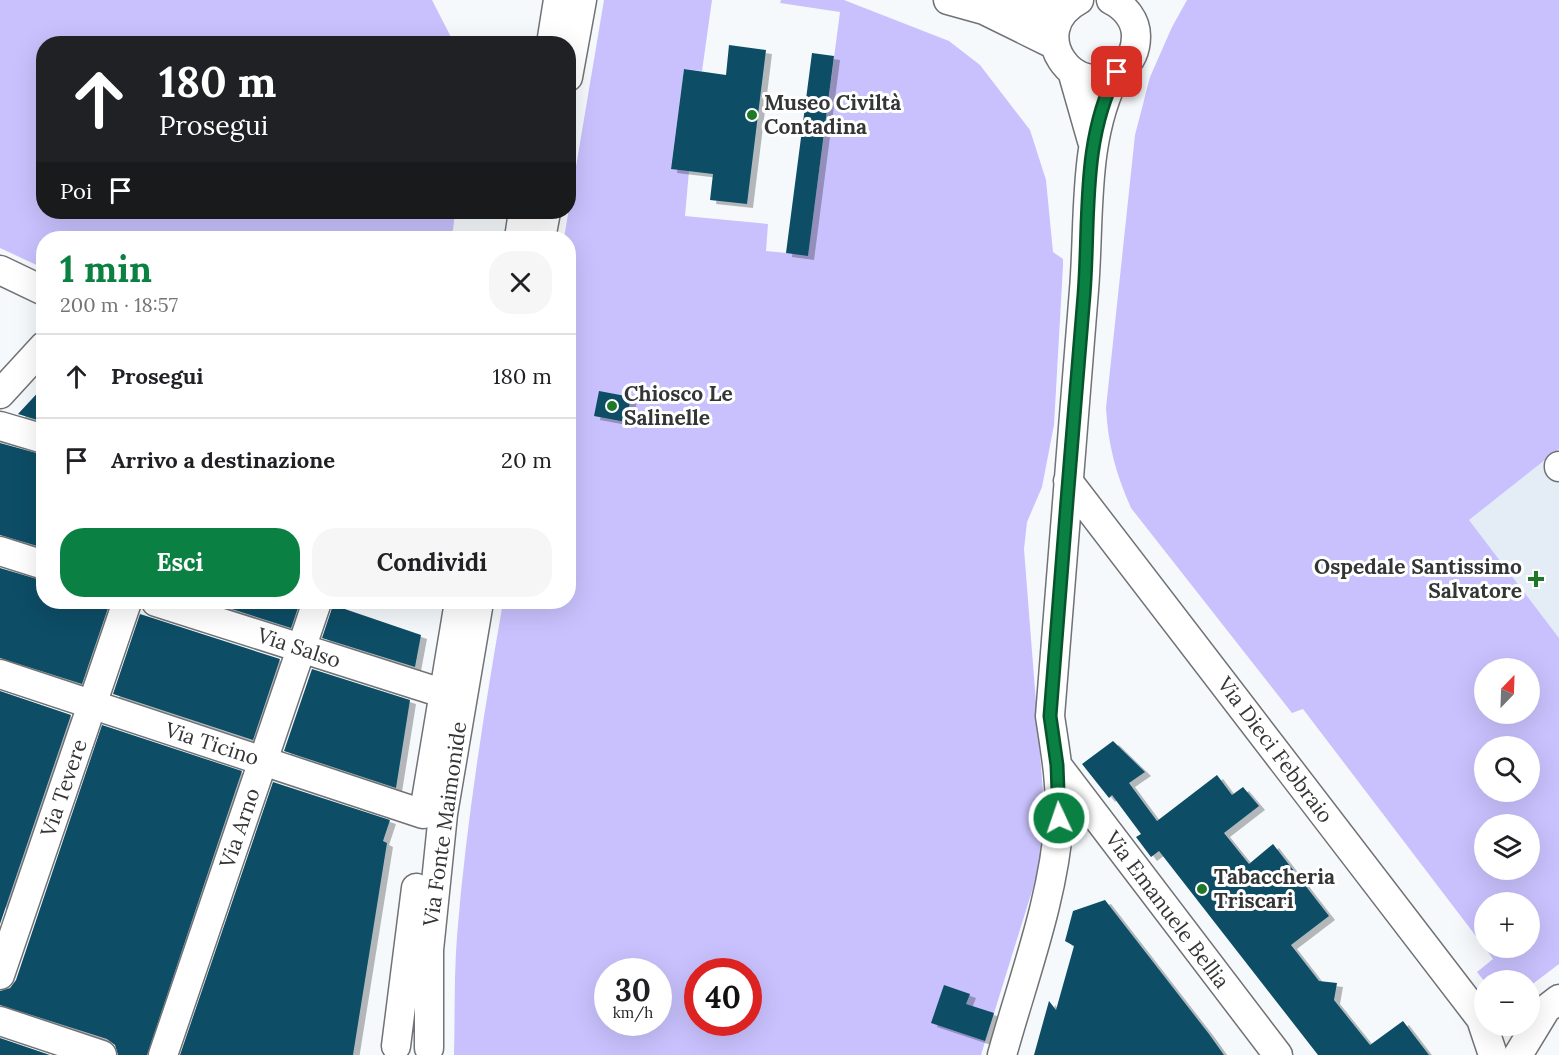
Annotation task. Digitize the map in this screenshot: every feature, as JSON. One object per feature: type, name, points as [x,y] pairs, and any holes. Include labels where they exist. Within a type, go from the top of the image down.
[{"type":"street","points":[[552,36],[558,0]]},
{"type":"street","points":[[575,36],[582,0]]},
{"type":"street","points":[[948,0],[984,10],[1055,45]]},
{"type":"street","points":[[1002,1055],[1055,866],[1059,818],[1057,765],[1050,716],[1087,257],[1092,142],[1107,91],[1117,72],[1133,55],[1138,11],[1125,9],[1111,0]]},
{"type":"street","points":[[984,10],[1025,12],[1076,1]]},
{"type":"street","points":[[1076,1],[1058,21],[1055,45],[1060,60],[1072,71],[1094,78],[1117,72]]},
{"type":"street","points":[[1072,71],[1092,142]]},
{"type":"street","points":[[0,270],[36,287]]},
{"type":"street","points":[[0,394],[36,355]]},
{"type":"street","points":[[0,426],[36,437]]},
{"type":"street","name":"Via Dieci Febbraio","points":[[1068,482],[1486,1039]]},
{"type":"street","points":[[0,551],[36,562]]},
{"type":"street","name":"Via Tevere","points":[[0,975],[126,609]]},
{"type":"street","name":"Via Salso","points":[[178,609],[442,693]]},
{"type":"street","name":"Via Arno","points":[[162,1055],[315,609]]},
{"type":"street","name":"Via Fonte Maimonide","points":[[393,1051],[423,814],[458,609]]},
{"type":"street","name":"Via Fonte Maimonide","points":[[430,1052],[429,950],[443,814],[478,609]]},
{"type":"street","name":"Via Ticino","points":[[0,674],[423,814]]},
{"type":"street","name":"Via Emanuele Bellia","points":[[1057,765],[1278,1055]]},
{"type":"street","points":[[1518,1055],[1545,1007]]},
{"type":"street","points":[[0,1021],[102,1055]]},
{"type":"street","points":[[393,1051],[406,1039],[417,1040],[430,1052]]},
{"type":"shaded area","points":[[0,0],[432,0],[450,36],[36,36],[36,219],[454,219],[452,231],[36,231],[36,265],[0,248]]},
{"type":"shaded area","points":[[604,0],[712,0],[702,71],[684,69],[671,168],[689,171],[685,216],[768,224],[766,251],[808,255],[840,12],[780,3],[781,0],[844,0],[949,41],[980,65],[1030,130],[1046,180],[1053,252],[1063,259],[1054,425],[1042,487],[1027,522],[1024,549],[1043,792],[1043,843],[1037,875],[981,1055],[454,1055],[456,951],[470,810],[502,609],[576,609],[576,231],[565,231],[567,219],[576,219],[576,167]]},
{"type":"shaded area","points":[[1187,0],[1559,0],[1559,449],[1469,520],[1559,638],[1559,964],[1540,978],[1540,970],[1479,970],[1492,958],[1540,958],[1540,892],[1474,892],[1474,934],[1303,709],[1292,713],[1131,508],[1111,447],[1106,408],[1135,135],[1150,77],[1172,27]]},
{"type":"shaded area","name":"Ospedale Santissimo Salvatore","points":[[1559,449],[1559,638],[1469,520]]},
{"type":"building","points":[[729,45],[766,50],[747,204],[710,200],[713,174],[671,169],[684,69],[726,75]]},
{"type":"building","points":[[812,53],[834,56],[808,256],[786,253]]},
{"type":"building","name":"Chiosco Le Salinelle","points":[[599,391],[631,397],[626,422],[594,416]]},
{"type":"building","points":[[36,395],[36,420],[18,414]]},
{"type":"building","points":[[0,443],[36,453],[36,546],[0,535]]},
{"type":"building","points":[[0,568],[36,579],[36,609],[108,609],[82,684],[0,658]]},
{"type":"building","points":[[232,609],[298,609],[291,628]]},
{"type":"building","points":[[332,609],[345,609],[421,635],[415,667],[322,638]]},
{"type":"building","points":[[140,614],[280,659],[253,740],[113,694]]},
{"type":"building","points":[[312,669],[410,700],[396,788],[284,751]]},
{"type":"building","points":[[0,691],[71,715],[0,924]]},
{"type":"building","points":[[102,725],[242,771],[147,1055],[118,1055],[115,1045],[107,1039],[0,1005],[0,991],[10,988],[16,980]]},
{"type":"building","points":[[1113,741],[1145,772],[1129,783],[1157,821],[1217,775],[1232,795],[1243,787],[1259,806],[1224,833],[1249,864],[1273,844],[1329,916],[1291,945],[1319,981],[1337,983],[1334,1000],[1370,1045],[1403,1021],[1429,1055],[1318,1055],[1159,851],[1151,857],[1136,837],[1141,834],[1112,795],[1109,798],[1082,764]]},
{"type":"building","points":[[273,782],[390,820],[383,841],[387,843],[353,1055],[180,1055]]},
{"type":"building","points":[[1105,900],[1224,1055],[1034,1055],[1049,1001],[1056,1010],[1074,946],[1065,941],[1073,911]]},
{"type":"building","points":[[944,985],[970,994],[966,1004],[994,1013],[985,1041],[931,1023]]},
{"type":"building","points":[[0,1038],[50,1055],[0,1055]]},
{"type":"place","name":"Museo Civiltà Contadina","points":[[752,115]]},
{"type":"place","name":"Chiosco Le Salinelle","points":[[612,406]]},
{"type":"place","name":"Ospedale Santissimo Salvatore","points":[[1536,579]]},
{"type":"place","name":"Tabaccheria Triscari","points":[[1202,889]]},
{"type":"route","points":[[1059,818],[1057,765],[1050,716],[1087,257],[1092,142],[1107,91],[1117,72]]}]
